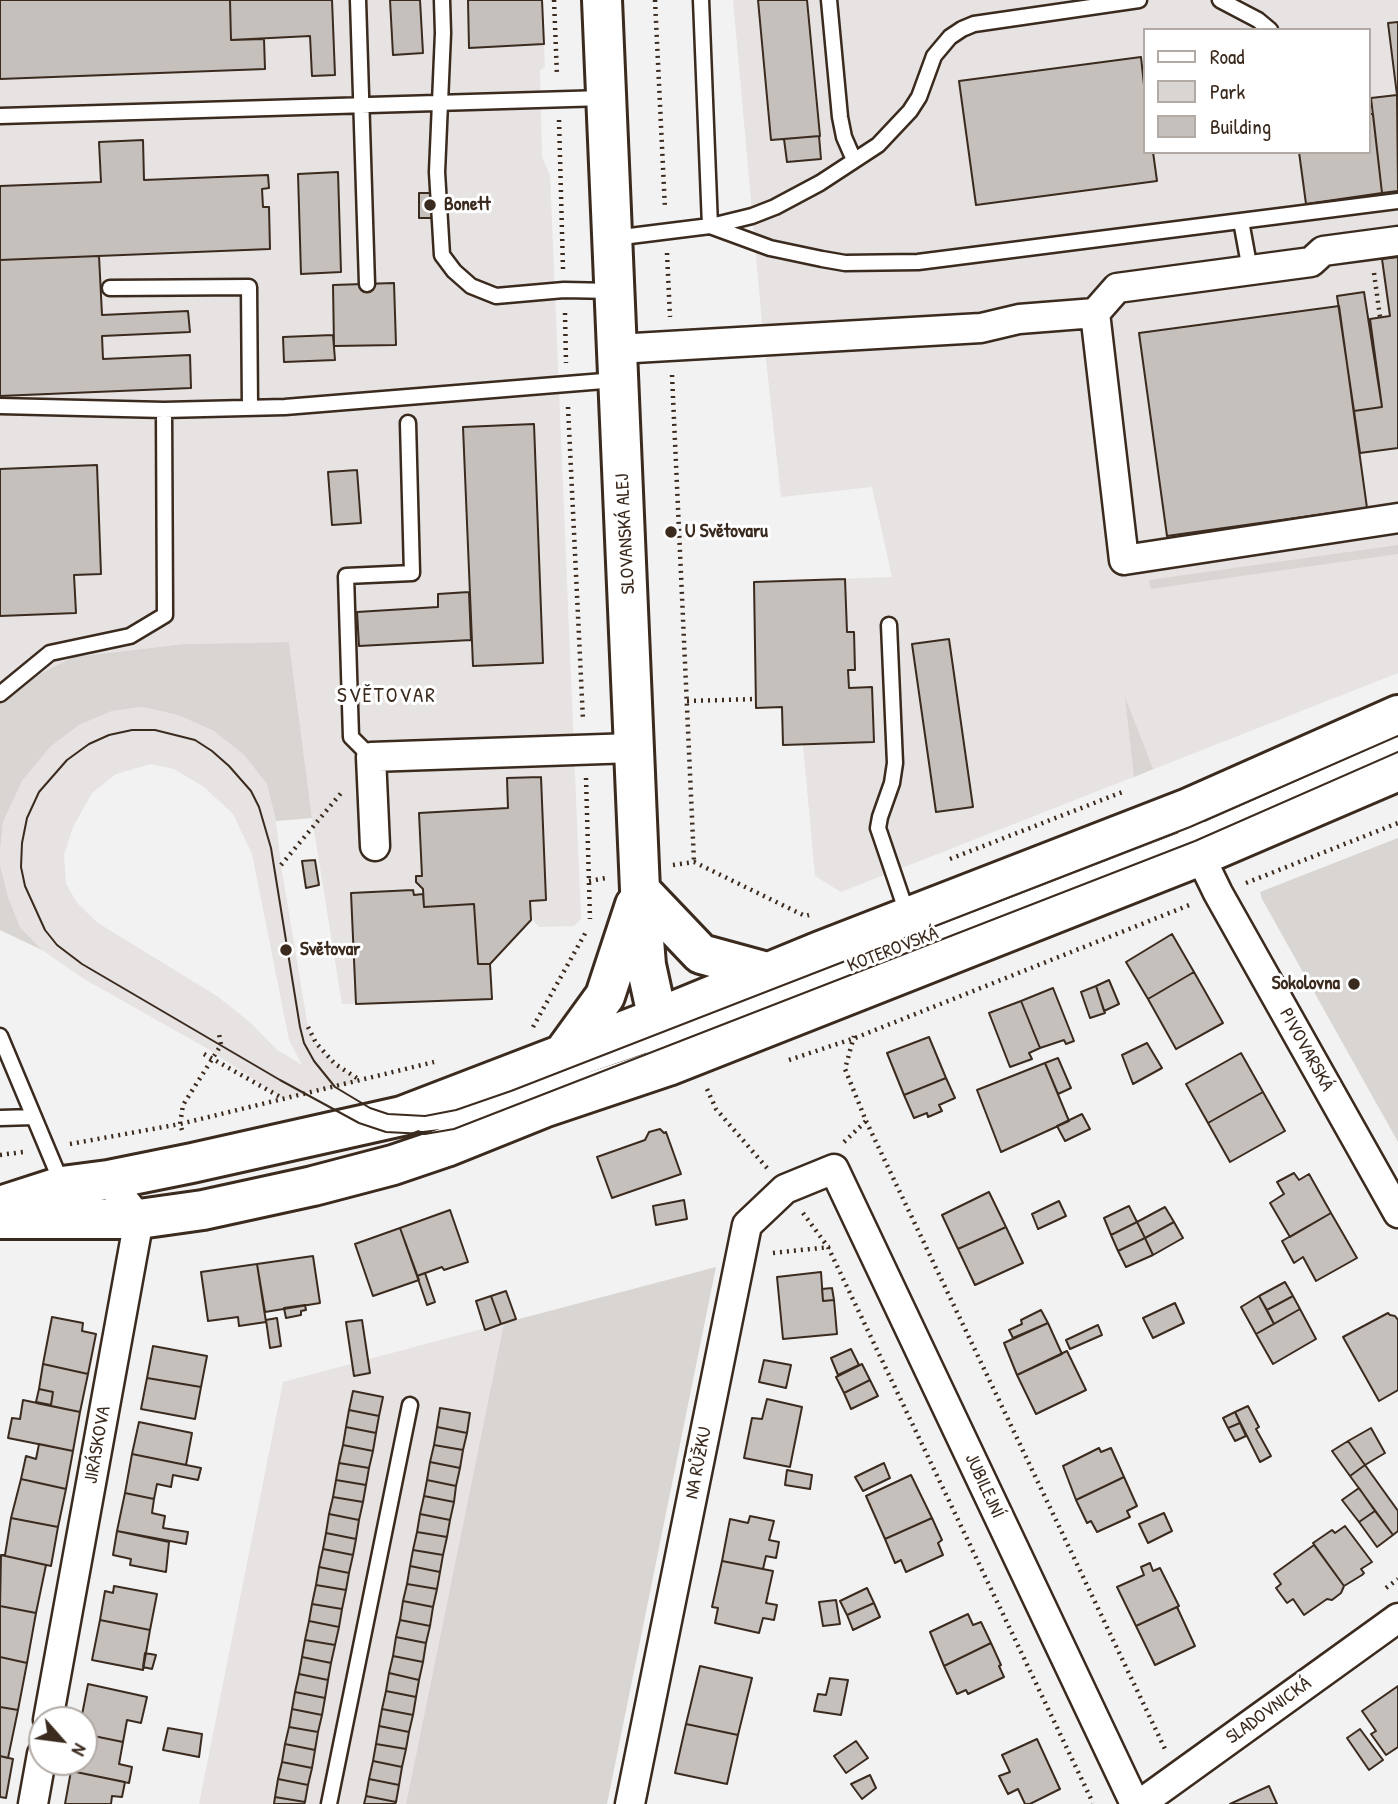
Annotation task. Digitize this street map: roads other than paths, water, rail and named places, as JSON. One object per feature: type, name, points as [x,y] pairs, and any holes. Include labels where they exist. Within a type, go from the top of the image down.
[{"type":"street","name":"SLOVANSKÁ ALEJ","points":[[602,0],[639,880],[646,965],[662,1041]]},
{"type":"street","points":[[618,364],[671,345],[981,328],[1019,319],[1095,313],[1116,288],[1311,262],[1323,251],[1398,241]]},
{"type":"street","points":[[1095,313],[1124,560],[1398,518]]},
{"type":"street","name":"KOTEROVSKÁ","points":[[662,1041],[839,997],[1193,833],[1398,715]]},
{"type":"street","points":[[376,846],[371,757],[633,748]]},
{"type":"street","name":"KOTEROVSKÁ","points":[[662,1041],[767,972],[909,917],[1398,771]]},
{"type":"street","name":"PIVOVARSKÁ","points":[[1193,833],[1218,893],[1398,1213]]},
{"type":"street","points":[[639,880],[701,954],[767,972]]},
{"type":"street","points":[[563,1054],[605,996],[639,880]]},
{"type":"street","points":[[0,1219],[65,1203],[108,1180],[402,1116],[563,1054],[662,1041]]},
{"type":"street","points":[[0,1206],[65,1203],[139,1219],[203,1210],[313,1186],[393,1165],[543,1108],[662,1041]]},
{"type":"street","name":"NA RŮŽKU","points":[[630,1804],[747,1225],[785,1189],[834,1169]]},
{"type":"street","name":"JUBILEJNÍ","points":[[834,1169],[1137,1804]]},
{"type":"street","points":[[108,1180],[139,1219]]},
{"type":"street","name":"JIRÁSKOVA","points":[[51,1706],[139,1219]]},
{"type":"street","name":"SLADOVNICKÁ","points":[[1137,1804],[1398,1618]]},
{"type":"street","points":[[33,1804],[38,1776]]},
{"type":"lane","points":[[358,0],[367,284]]},
{"type":"lane","points":[[442,0],[437,172],[442,255],[454,271],[471,286],[496,296],[564,290],[614,291]]},
{"type":"lane","points":[[701,0],[710,226]]},
{"type":"lane","points":[[829,0],[839,117],[854,160]]},
{"type":"lane","points":[[612,238],[710,226],[752,216],[820,183],[878,145],[910,111],[919,97],[934,56],[950,37],[974,23],[1139,0]]},
{"type":"lane","points":[[1220,0],[1268,28]]},
{"type":"lane","points":[[0,116],[606,98]]},
{"type":"lane","points":[[710,226],[771,248],[810,257],[845,263],[879,263],[969,257],[1398,201]]},
{"type":"lane","points":[[1241,221],[1250,270]]},
{"type":"lane","points":[[110,288],[249,287],[250,408]]},
{"type":"lane","points":[[0,406],[164,410],[298,406],[566,383],[618,364]]},
{"type":"lane","points":[[0,694],[50,653],[130,636],[165,615],[164,410]]},
{"type":"lane","points":[[371,757],[351,737],[346,576],[412,573],[408,423]]},
{"type":"lane","points":[[889,625],[895,764],[878,828],[909,917]]},
{"type":"lane","name":"KOTEROVSKÁ","points":[[379,1121],[414,1125],[456,1120],[587,1066],[662,1041],[1193,833],[1398,744]]},
{"type":"lane","points":[[0,1037],[48,1148],[65,1203]]},
{"type":"lane","points":[[0,1118],[34,1116]]},
{"type":"lane","points":[[330,1804],[410,1405]]},
{"type":"tram line","points":[[1398,736],[1190,827],[511,1091],[456,1110],[425,1116],[388,1114],[370,1108],[335,1087],[314,1061],[304,1043],[300,1027],[271,848],[259,807],[251,791],[229,766],[195,740],[155,730],[132,730],[109,735],[89,744],[67,760],[39,792],[27,818],[21,867],[25,886],[45,930],[57,945],[82,964],[359,1123],[386,1132],[425,1134],[454,1129],[1195,841],[1398,752]]},
{"type":"place","name":"Bonett","points":[[430,205]]},
{"type":"place","name":"U Světovaru","points":[[671,532]]},
{"type":"place","name":"Světovar","points":[[286,950]]},
{"type":"place","name":"Sokolovna","points":[[1354,984]]},
{"type":"district","name":"SVĚTOVAR","points":[[387,696]]}]
